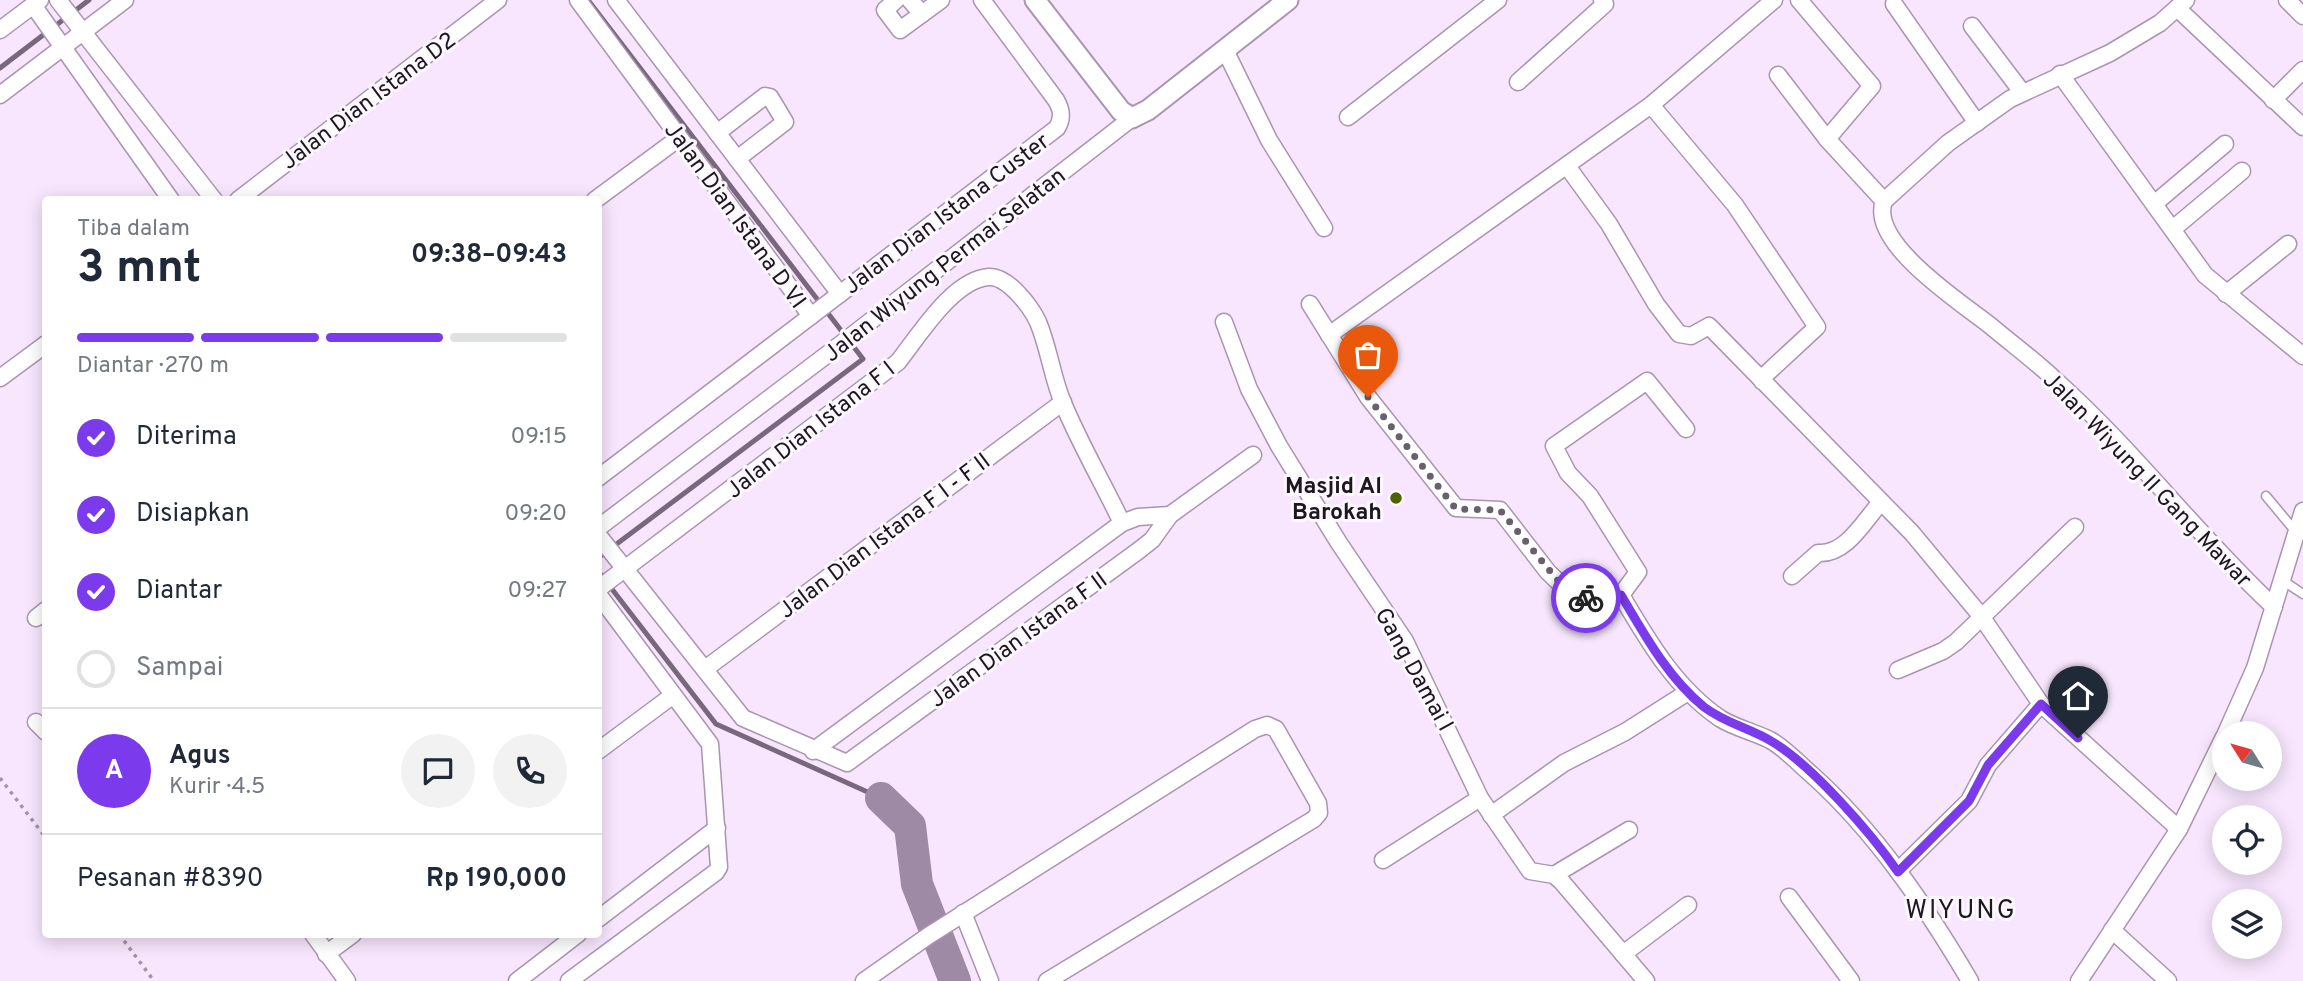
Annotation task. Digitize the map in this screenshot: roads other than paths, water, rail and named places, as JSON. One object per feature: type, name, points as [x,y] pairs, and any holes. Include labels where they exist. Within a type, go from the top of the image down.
[{"type":"street","points":[[58,0],[211,196]]},
{"type":"street","points":[[0,95],[60,43],[125,0]]},
{"type":"street","name":"Jalan Dian Istana D2","points":[[243,196],[498,0]]},
{"type":"street","name":"Jalan Dian Istana D VI","points":[[578,0],[594,17],[679,138],[815,312],[602,475]]},
{"type":"street","points":[[896,0],[885,10],[897,30],[941,0]]},
{"type":"street","points":[[910,0],[922,14]]},
{"type":"street","name":"Jalan Dian Istana Custer","points":[[815,312],[1057,128],[1061,122],[1060,107],[1056,100],[982,0]]},
{"type":"street","points":[[1035,0],[1121,111],[1132,118]]},
{"type":"street","name":"Jalan Wiyung Permai Selatan","points":[[602,532],[1132,118],[1148,110],[1288,0]]},
{"type":"street","points":[[1348,117],[1498,0]]},
{"type":"street","points":[[1329,335],[1651,105],[1774,0]]},
{"type":"street","points":[[1799,0],[1872,86],[1827,139]]},
{"type":"street","points":[[594,17],[616,1],[717,132],[837,296]]},
{"type":"street","points":[[1518,82],[1606,1]]},
{"type":"street","points":[[2289,1],[2303,16]]},
{"type":"street","points":[[1894,4],[1977,123]]},
{"type":"street","points":[[1779,75],[1827,139],[1884,201],[1948,143],[2022,92],[2110,53],[2160,23],[2182,4],[2273,100],[2303,127]]},
{"type":"street","points":[[0,30],[38,6],[60,43],[169,196]]},
{"type":"street","points":[[1972,26],[2022,92]]},
{"type":"street","points":[[1225,50],[1269,140],[1324,228]]},
{"type":"street","points":[[2273,100],[2303,71]]},
{"type":"street","points":[[2060,74],[2174,228],[2205,275],[2303,356]]},
{"type":"street","points":[[717,132],[765,96],[770,97],[785,117],[785,122],[737,159]]},
{"type":"street","points":[[1651,105],[1735,205],[1817,327],[1766,374],[1762,381]]},
{"type":"street","points":[[600,196],[679,138]]},
{"type":"street","points":[[2154,204],[2225,144]]},
{"type":"street","points":[[1567,166],[1609,224],[1656,304],[1679,334],[1687,337],[1709,326],[1912,533],[1981,616],[2041,704],[2179,829]]},
{"type":"street","points":[[2174,228],[2242,171]]},
{"type":"street","name":"Jalan Wiyung II Gang Mawar","points":[[1884,201],[1880,211],[1882,224],[1913,263],[2053,378],[2109,433],[2222,559],[2274,607]]},
{"type":"street","points":[[2226,295],[2288,244]]},
{"type":"street","name":"Jalan Dian Istana F I","points":[[602,588],[622,569],[898,362],[926,321],[975,281],[1000,278],[1037,320],[1062,402]]},
{"type":"street","points":[[1310,304],[1368,397],[1456,509],[1500,510],[1548,572],[1574,597],[1621,595]]},
{"type":"street","name":"Gang Damai I","points":[[1224,322],[1249,389],[1279,446],[1339,543],[1405,641],[1480,798],[1530,871],[1554,875],[1646,981]]},
{"type":"street","points":[[0,379],[42,347]]},
{"type":"street","points":[[1621,595],[1638,572],[1590,496],[1568,473],[1554,446],[1646,381],[1685,429]]},
{"type":"street","points":[[1062,402],[1122,523]]},
{"type":"street","name":"Jalan Dian Istana F I - F II","points":[[705,669],[1062,402]]},
{"type":"street","points":[[1170,514],[1253,456]]},
{"type":"street","points":[[1792,576],[1818,553],[1834,552],[1845,545],[1881,502]]},
{"type":"street","points":[[2231,721],[2255,668],[2303,511]]},
{"type":"street","name":"Jalan Dian Istana F II","points":[[602,537],[622,569],[743,718],[813,751],[850,762],[1138,551],[1152,540],[1170,514]]},
{"type":"street","name":"Jalan Dian Istana F II","points":[[813,751],[1122,523],[1138,517],[1170,514]]},
{"type":"street","points":[[1898,670],[1943,651],[2075,527]]},
{"type":"street","points":[[569,981],[718,870],[710,744],[672,696],[602,595]]},
{"type":"street","points":[[1621,595],[1650,644],[1688,692],[1724,720],[1773,742],[1814,776],[1898,872],[1970,981]]},
{"type":"street","points":[[1491,815],[1564,763],[1625,732],[1688,692]]},
{"type":"street","points":[[602,748],[672,696]]},
{"type":"street","points":[[1898,872],[1969,801],[1988,765],[2041,704]]},
{"type":"street","points":[[864,981],[928,936],[1255,729],[1267,725],[1276,729],[1318,803],[1319,813],[1314,819],[1047,981]]},
{"type":"street","points":[[2080,981],[2179,829],[2212,762]]},
{"type":"street","points":[[1383,860],[1480,798]]},
{"type":"street","points":[[602,916],[717,828]]},
{"type":"street","points":[[1554,875],[1629,830]]},
{"type":"street","points":[[1789,897],[1851,981]]},
{"type":"street","points":[[1623,954],[1688,905]]},
{"type":"street","points":[[956,918],[990,981]]},
{"type":"street","points":[[2112,930],[2168,981]]},
{"type":"street","points":[[316,938],[347,981]]},
{"type":"street","points":[[326,954],[348,938]]},
{"type":"street","points":[[517,981],[573,938]]},
{"type":"lane","points":[[2266,496],[2296,533]]},
{"type":"lane","points":[[2282,580],[2303,594]]},
{"type":"waterway","points":[[0,68],[89,0]]},
{"type":"waterway","points":[[588,0],[863,359],[602,555]]},
{"type":"waterway","points":[[602,576],[716,724],[881,798]]},
{"type":"waterway","points":[[881,798],[910,826],[917,884],[955,981]]},
{"type":"place","name":"Masjid Al Barokah","points":[[1396,498]]},
{"type":"district","name":"WIYUNG","points":[[1961,909]]}]
